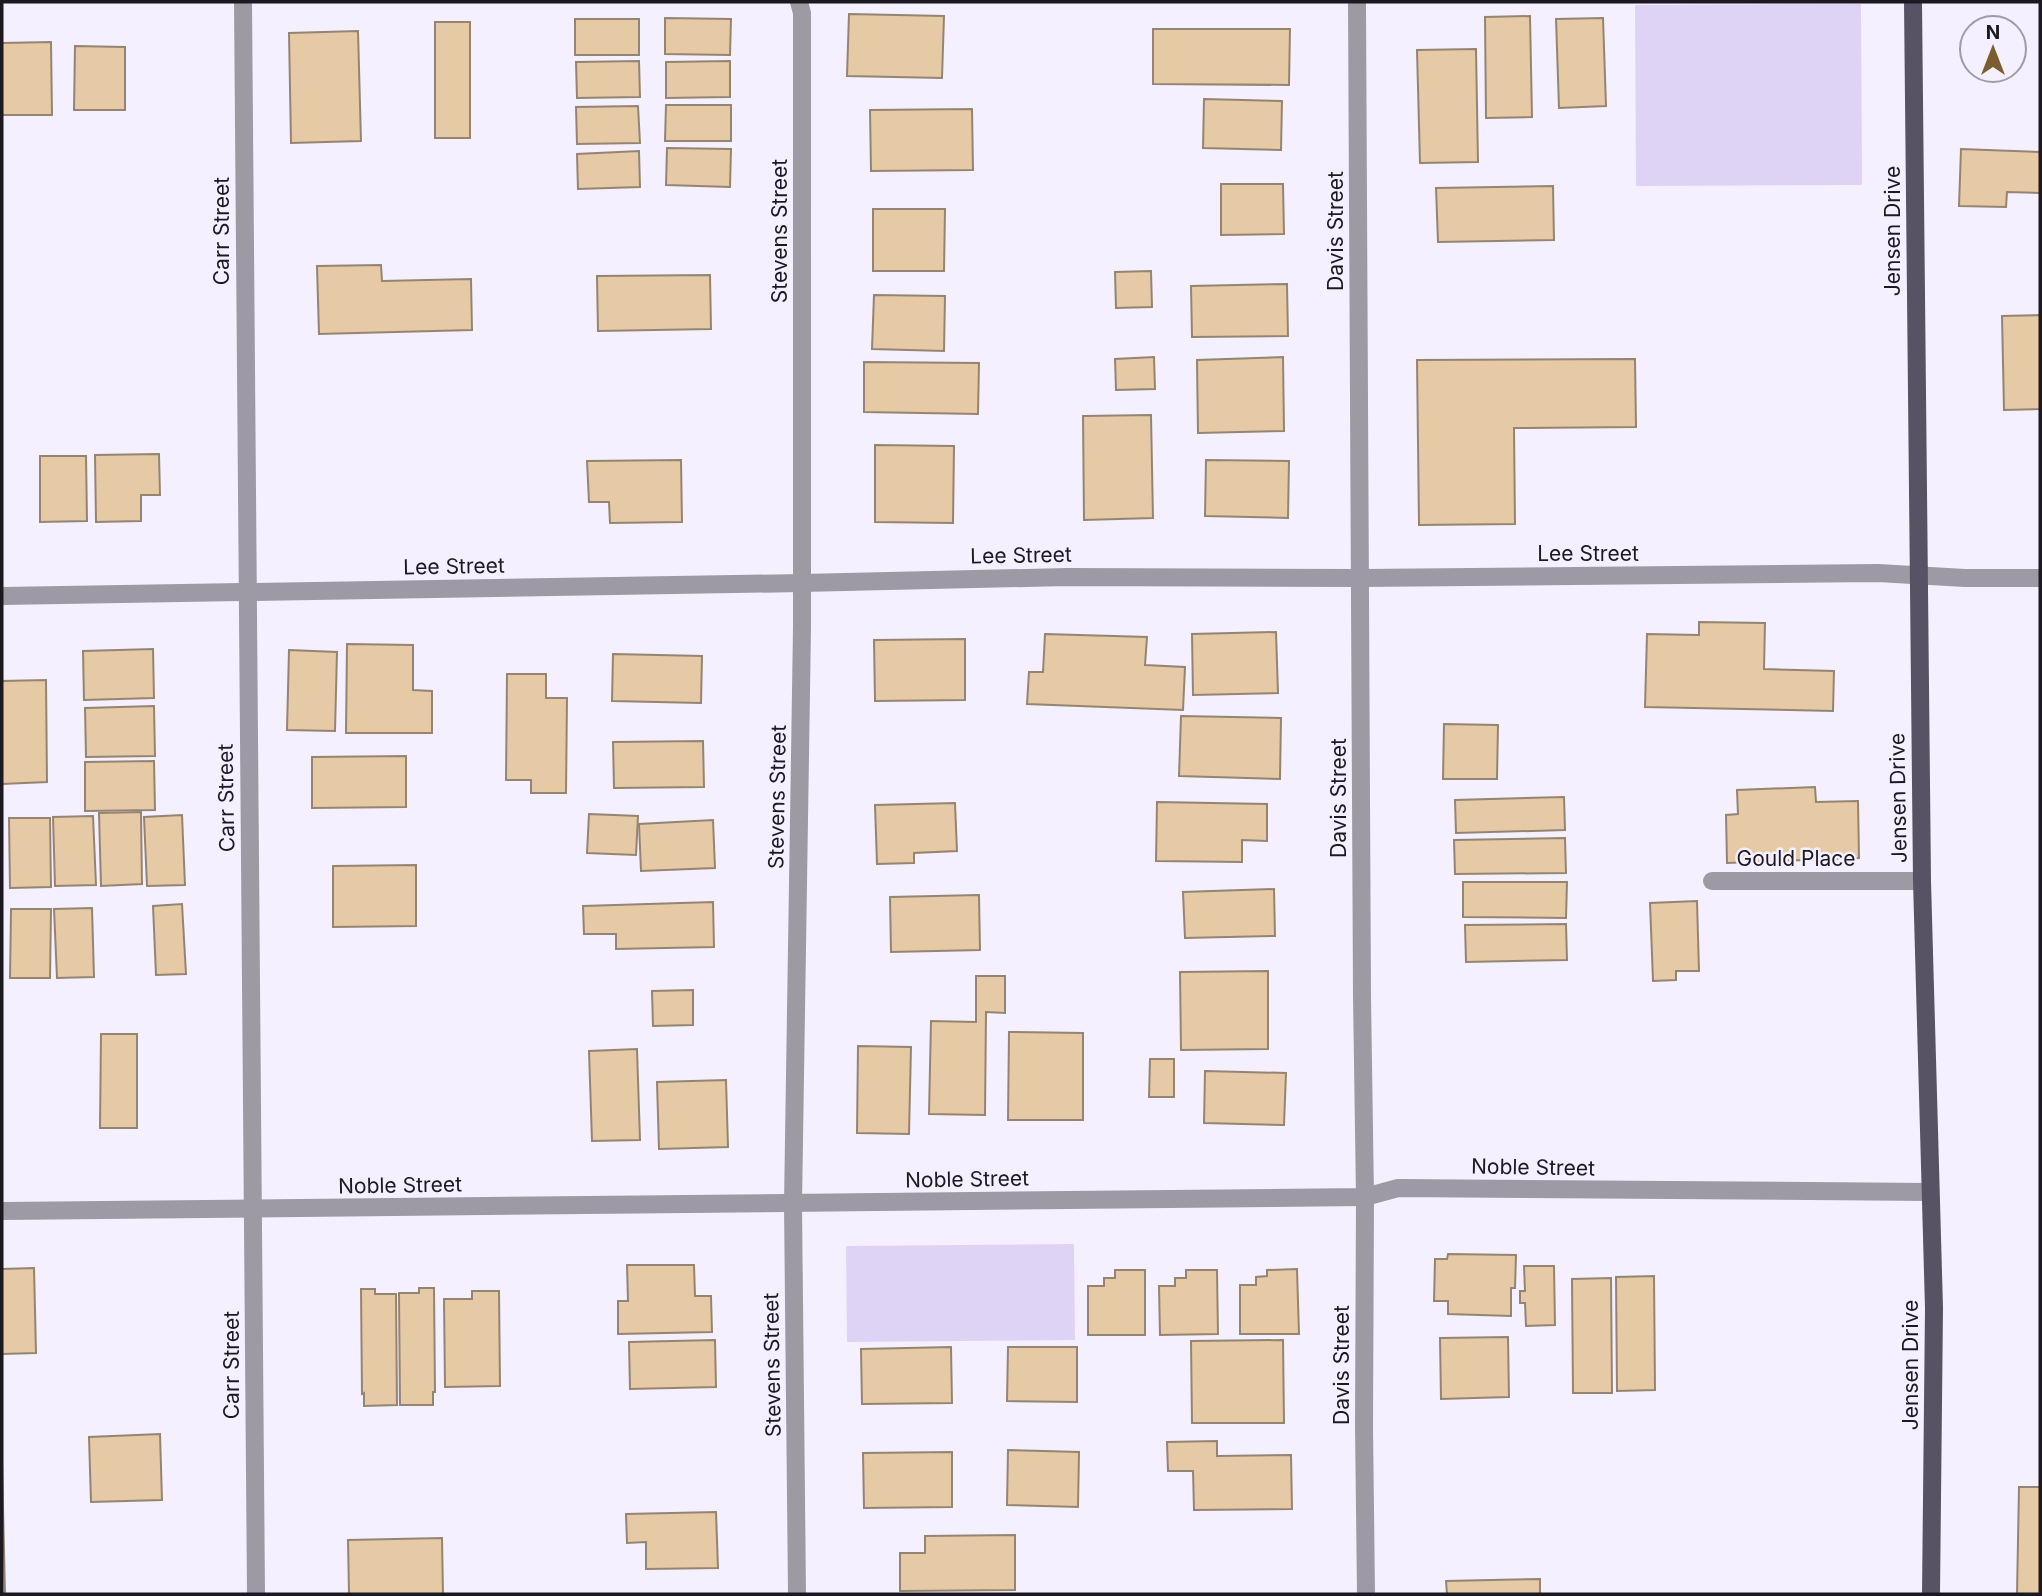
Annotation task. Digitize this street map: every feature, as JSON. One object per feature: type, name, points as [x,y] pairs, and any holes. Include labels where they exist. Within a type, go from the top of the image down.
[{"type":"main road","name":"Jensen Drive","points":[[1913,2],[1917,576],[1934,1308],[1931,1594]]},
{"type":"street","name":"Carr Street","points":[[243,2],[256,1594]]},
{"type":"street","name":"Stevens Street","points":[[797,1594],[793,1204],[802,583],[802,13],[799,2]]},
{"type":"street","name":"Davis Street","points":[[1357,2],[1366,1594]]},
{"type":"street","name":"Lee Street","points":[[2,596],[1067,577],[1361,578],[1878,573],[1965,578],[2040,578]]},
{"type":"street","name":"Gould Place","points":[[1712,881],[1922,881]]},
{"type":"street","name":"Noble Street","points":[[2,1211],[1365,1197],[1398,1188],[1930,1192]]},
{"type":"shaded area","points":[[1861,4],[1862,185],[1636,186],[1635,5]]},
{"type":"shaded area","points":[[1074,1244],[1075,1340],[847,1342],[846,1246]]},
{"type":"building","points":[[849,14],[944,16],[942,78],[847,76]]},
{"type":"building","points":[[1530,16],[1532,117],[1486,118],[1485,17]]},
{"type":"building","points":[[665,18],[731,19],[730,55],[665,54]]},
{"type":"building","points":[[1603,18],[1606,106],[1559,108],[1556,19]]},
{"type":"building","points":[[575,19],[639,19],[639,55],[575,55]]},
{"type":"building","points":[[435,22],[470,22],[470,138],[435,138]]},
{"type":"building","points":[[1153,29],[1290,29],[1289,85],[1153,84]]},
{"type":"building","points":[[358,31],[361,141],[291,143],[289,33]]},
{"type":"building","points":[[51,42],[52,115],[2,115],[2,43]]},
{"type":"building","points":[[75,46],[125,47],[125,110],[74,110]]},
{"type":"building","points":[[1476,49],[1478,162],[1420,163],[1417,50]]},
{"type":"building","points":[[639,61],[640,97],[577,98],[576,62]]},
{"type":"building","points":[[730,61],[730,97],[666,98],[666,62]]},
{"type":"building","points":[[1204,99],[1282,101],[1281,150],[1203,148]]},
{"type":"building","points":[[666,105],[731,105],[731,141],[665,141]]},
{"type":"building","points":[[638,106],[640,143],[577,144],[576,107]]},
{"type":"building","points":[[972,109],[973,170],[871,171],[870,110]]},
{"type":"building","points":[[667,148],[731,149],[730,187],[666,185]]},
{"type":"building","points":[[1961,149],[2040,152],[2040,193],[2007,192],[2006,207],[1959,206]]},
{"type":"building","points":[[639,151],[640,187],[578,189],[577,154]]},
{"type":"building","points":[[1221,184],[1283,184],[1284,234],[1221,235]]},
{"type":"building","points":[[1553,186],[1554,240],[1438,242],[1436,188]]},
{"type":"building","points":[[873,209],[945,209],[944,271],[873,271]]},
{"type":"building","points":[[381,265],[382,281],[471,279],[472,330],[319,334],[317,266]]},
{"type":"building","points":[[1151,271],[1152,307],[1116,308],[1115,272]]},
{"type":"building","points":[[710,275],[711,329],[598,331],[597,276]]},
{"type":"building","points":[[1287,284],[1288,336],[1192,337],[1191,286]]},
{"type":"building","points":[[874,295],[945,296],[944,351],[872,349]]},
{"type":"building","points":[[2040,315],[2040,409],[2004,410],[2002,316]]},
{"type":"building","points":[[1154,357],[1155,389],[1116,390],[1115,359]]},
{"type":"building","points":[[1283,357],[1284,431],[1198,433],[1197,360]]},
{"type":"building","points":[[1635,359],[1636,427],[1514,428],[1515,524],[1419,525],[1417,360]]},
{"type":"building","points":[[864,362],[979,363],[978,414],[864,412]]},
{"type":"building","points":[[1151,415],[1153,518],[1084,520],[1083,416]]},
{"type":"building","points":[[875,445],[954,446],[953,523],[875,522]]},
{"type":"building","points":[[159,454],[160,495],[141,495],[141,521],[96,522],[95,455]]},
{"type":"building","points":[[40,456],[86,456],[87,521],[40,522]]},
{"type":"building","points":[[681,460],[682,522],[610,523],[609,502],[589,502],[587,461]]},
{"type":"building","points":[[1206,460],[1289,461],[1288,518],[1205,516]]},
{"type":"building","points":[[1699,622],[1765,623],[1764,669],[1834,671],[1833,711],[1645,707],[1647,634],[1699,635]]},
{"type":"building","points":[[1276,632],[1278,693],[1193,695],[1192,634]]},
{"type":"building","points":[[1045,634],[1147,637],[1145,665],[1185,667],[1183,710],[1027,704],[1029,672],[1043,672]]},
{"type":"building","points":[[965,639],[965,700],[875,701],[874,640]]},
{"type":"building","points":[[347,644],[413,645],[413,690],[432,691],[432,733],[346,733]]},
{"type":"building","points":[[153,649],[154,698],[84,700],[83,651]]},
{"type":"building","points":[[289,650],[337,652],[335,731],[287,730]]},
{"type":"building","points":[[613,654],[702,656],[701,703],[612,701]]},
{"type":"building","points":[[507,674],[546,674],[546,698],[567,698],[566,793],[531,793],[531,780],[506,780]]},
{"type":"building","points":[[46,680],[47,782],[2,784],[2,681]]},
{"type":"building","points":[[154,706],[155,756],[86,757],[85,708]]},
{"type":"building","points":[[1181,716],[1281,718],[1280,779],[1179,776]]},
{"type":"building","points":[[1444,724],[1498,725],[1497,779],[1443,779]]},
{"type":"building","points":[[703,741],[704,787],[614,788],[613,742]]},
{"type":"building","points":[[406,756],[406,807],[312,808],[312,757]]},
{"type":"building","points":[[154,761],[155,810],[85,811],[85,762]]},
{"type":"building","points":[[1815,787],[1816,802],[1858,801],[1859,858],[1727,863],[1726,815],[1738,814],[1737,790]]},
{"type":"building","points":[[1564,797],[1565,830],[1456,833],[1455,800]]},
{"type":"building","points":[[1157,802],[1267,804],[1267,841],[1242,840],[1242,862],[1156,861]]},
{"type":"building","points":[[955,803],[957,851],[914,853],[914,863],[877,864],[875,805]]},
{"type":"building","points":[[141,812],[142,884],[101,886],[99,813]]},
{"type":"building","points":[[589,814],[638,816],[636,855],[587,853]]},
{"type":"building","points":[[182,815],[185,885],[147,886],[144,817]]},
{"type":"building","points":[[93,816],[96,885],[55,886],[53,817]]},
{"type":"building","points":[[9,818],[50,818],[51,887],[10,888]]},
{"type":"building","points":[[713,820],[715,868],[641,871],[639,824]]},
{"type":"building","points":[[1565,838],[1566,873],[1455,874],[1454,840]]},
{"type":"building","points":[[416,865],[416,926],[333,927],[333,866]]},
{"type":"building","points":[[1463,882],[1567,882],[1566,918],[1463,917]]},
{"type":"building","points":[[1274,889],[1275,936],[1185,938],[1183,892]]},
{"type":"building","points":[[979,895],[980,950],[891,952],[890,897]]},
{"type":"building","points":[[1697,901],[1699,971],[1676,971],[1676,980],[1653,981],[1650,903]]},
{"type":"building","points":[[713,902],[714,947],[616,949],[616,934],[584,934],[583,906]]},
{"type":"building","points":[[182,904],[186,974],[156,975],[153,906]]},
{"type":"building","points":[[92,908],[94,977],[57,978],[54,909]]},
{"type":"building","points":[[11,909],[51,909],[50,978],[10,978]]},
{"type":"building","points":[[1566,924],[1567,960],[1466,962],[1465,925]]},
{"type":"building","points":[[1268,971],[1268,1049],[1181,1050],[1180,972]]},
{"type":"building","points":[[976,976],[1005,976],[1005,1013],[986,1012],[985,1115],[929,1114],[931,1021],[976,1022]]},
{"type":"building","points":[[693,990],[693,1025],[653,1026],[652,991]]},
{"type":"building","points":[[1009,1032],[1083,1033],[1083,1120],[1008,1120]]},
{"type":"building","points":[[101,1034],[137,1034],[137,1128],[100,1128]]},
{"type":"building","points":[[858,1046],[911,1047],[909,1134],[857,1133]]},
{"type":"building","points":[[637,1049],[640,1140],[592,1141],[589,1051]]},
{"type":"building","points":[[1150,1059],[1174,1059],[1174,1097],[1149,1097]]},
{"type":"building","points":[[1205,1071],[1286,1073],[1284,1125],[1204,1123]]},
{"type":"building","points":[[726,1080],[728,1147],[659,1149],[657,1082]]},
{"type":"building","points":[[1448,1254],[1516,1255],[1515,1288],[1511,1288],[1511,1316],[1448,1314],[1448,1301],[1434,1301],[1435,1259],[1447,1259]]},
{"type":"building","points":[[627,1265],[694,1265],[695,1296],[711,1296],[712,1332],[618,1334],[618,1301],[628,1301]]},
{"type":"building","points":[[1524,1266],[1554,1266],[1555,1325],[1526,1326],[1525,1303],[1520,1303],[1520,1291],[1525,1291]]},
{"type":"building","points":[[34,1268],[36,1353],[2,1354],[2,1269]]},
{"type":"building","points":[[1297,1269],[1299,1334],[1240,1334],[1240,1285],[1256,1285],[1256,1277],[1267,1276],[1267,1270]]},
{"type":"building","points":[[1115,1270],[1145,1270],[1145,1335],[1088,1335],[1088,1286],[1104,1286],[1104,1278],[1115,1278]]},
{"type":"building","points":[[1186,1270],[1217,1270],[1218,1334],[1160,1335],[1159,1286],[1175,1286],[1175,1278],[1186,1278]]},
{"type":"building","points":[[1654,1276],[1655,1390],[1617,1391],[1616,1277]]},
{"type":"building","points":[[1611,1278],[1612,1393],[1573,1393],[1572,1279]]},
{"type":"building","points":[[419,1288],[434,1288],[433,1405],[400,1405],[399,1293],[419,1293]]},
{"type":"building","points":[[361,1289],[375,1289],[375,1294],[396,1294],[397,1405],[364,1406]]},
{"type":"building","points":[[472,1291],[499,1291],[500,1386],[445,1387],[444,1299],[472,1299]]},
{"type":"building","points":[[1508,1337],[1509,1397],[1441,1399],[1440,1338]]},
{"type":"building","points":[[715,1340],[716,1387],[630,1389],[629,1342]]},
{"type":"building","points":[[1283,1340],[1284,1423],[1192,1423],[1191,1341]]},
{"type":"building","points":[[951,1347],[952,1403],[862,1404],[861,1349]]},
{"type":"building","points":[[1008,1347],[1077,1347],[1077,1402],[1007,1401]]},
{"type":"building","points":[[160,1434],[162,1500],[91,1502],[89,1437]]},
{"type":"building","points":[[1217,1441],[1217,1456],[1291,1455],[1292,1509],[1194,1510],[1193,1471],[1168,1471],[1167,1442]]},
{"type":"building","points":[[1008,1450],[1079,1452],[1078,1507],[1007,1505]]},
{"type":"building","points":[[952,1452],[952,1507],[864,1508],[863,1453]]},
{"type":"building","points":[[2,1462],[5,1594],[2,1594]]},
{"type":"building","points":[[2019,1487],[2040,1487],[2040,1594],[2017,1594]]},
{"type":"building","points":[[716,1512],[718,1568],[646,1569],[646,1542],[627,1543],[626,1514]]},
{"type":"building","points":[[1015,1535],[1015,1590],[900,1591],[900,1553],[925,1553],[925,1536]]},
{"type":"building","points":[[442,1538],[443,1594],[349,1594],[348,1540]]},
{"type":"building","points":[[1540,1579],[1540,1594],[1447,1594],[1446,1581]]}]
